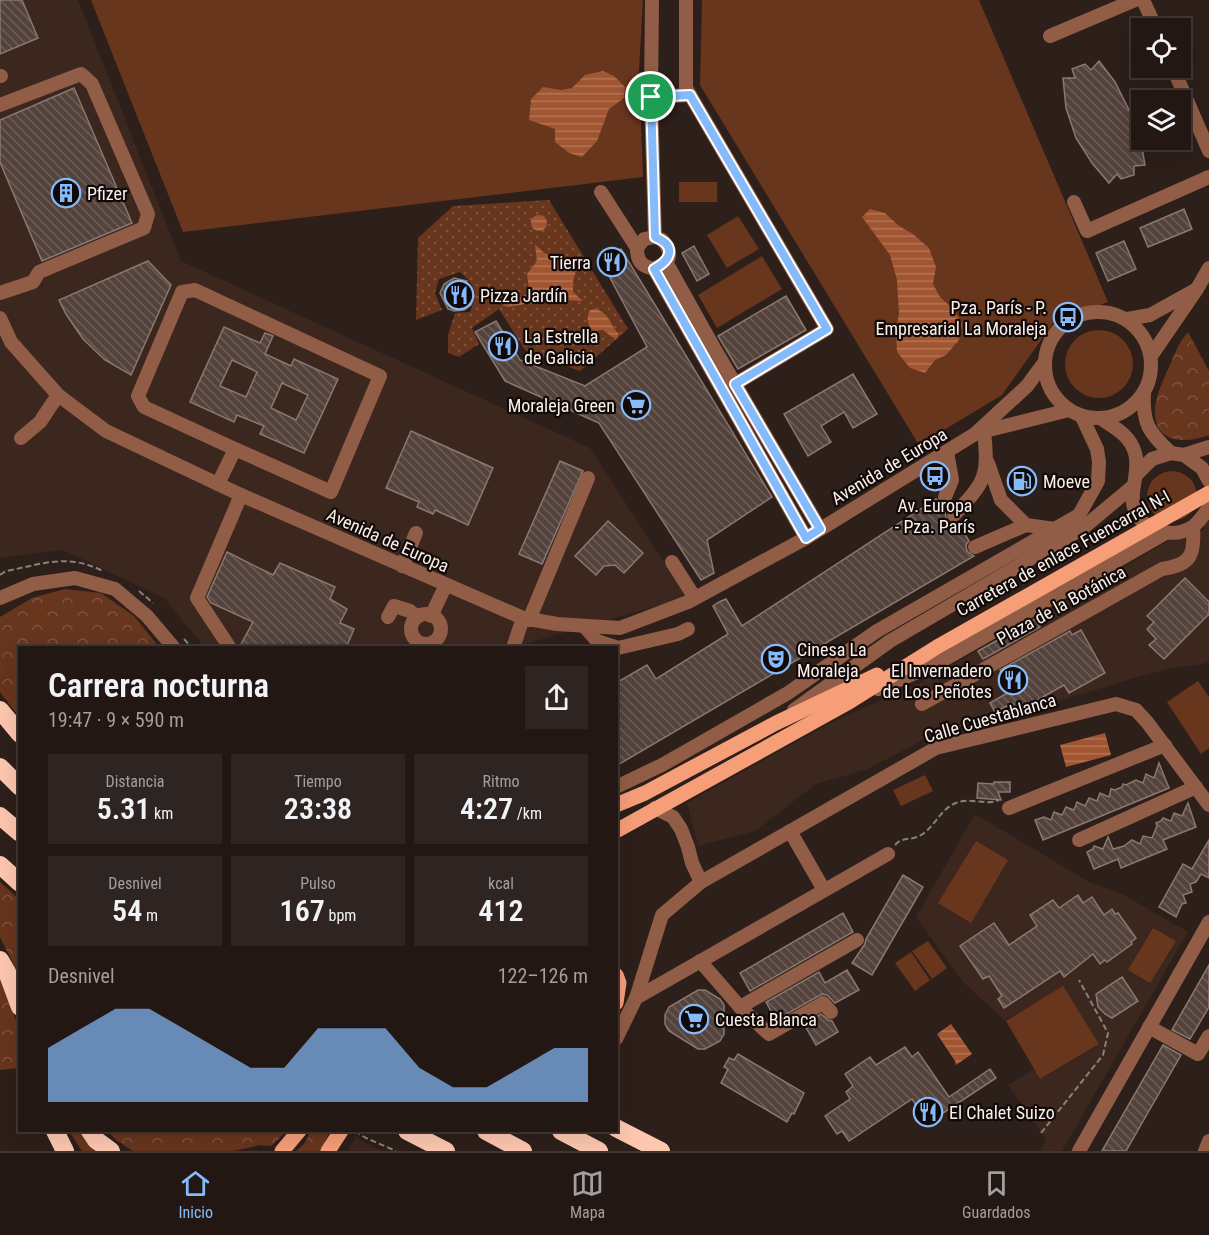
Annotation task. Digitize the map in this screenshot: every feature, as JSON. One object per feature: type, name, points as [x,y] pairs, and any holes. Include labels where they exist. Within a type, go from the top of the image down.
[{"type":"highway","points":[[0,710],[18,732]]},
{"type":"highway","points":[[0,720],[18,738]]},
{"type":"highway","points":[[0,767],[18,785]]},
{"type":"highway","points":[[0,816],[18,831]]},
{"type":"highway","points":[[0,865],[18,881]]},
{"type":"highway","points":[[0,960],[8,972],[18,1001]]},
{"type":"highway","points":[[618,1129],[661,1151]]},
{"type":"highway","points":[[56,1132],[65,1151]]},
{"type":"highway","points":[[91,1132],[96,1140],[111,1151]]},
{"type":"highway","points":[[409,1132],[446,1151]]},
{"type":"highway","points":[[488,1132],[523,1151]]},
{"type":"highway","points":[[563,1132],[599,1151]]},
{"type":"main road","name":"Carretera de enlace Fuencarral N-I","points":[[618,830],[849,702],[937,647],[1209,492]]},
{"type":"main road","name":"Carretera de enlace Fuencarral N-I","points":[[618,805],[645,794],[776,723],[937,647]]},
{"type":"main road","points":[[282,1151],[298,1132]]},
{"type":"main road","points":[[328,1151],[341,1132]]},
{"type":"street","points":[[652,0],[651,97],[655,237]]},
{"type":"street","points":[[686,0],[686,88],[827,329],[735,384]]},
{"type":"street","points":[[1050,36],[1135,0]]},
{"type":"street","points":[[1143,0],[1151,18]]},
{"type":"street","points":[[0,105],[81,74],[92,84],[148,214],[144,228],[39,272],[33,282],[0,293]]},
{"type":"street","points":[[1177,78],[1209,151]]},
{"type":"street","points":[[651,97],[690,95]]},
{"type":"street","points":[[1074,202],[1087,231],[1209,177]]},
{"type":"street","points":[[601,192],[638,248],[638,259],[644,267],[660,266],[669,255],[668,247],[663,240],[655,237],[644,239],[638,248]]},
{"type":"street","points":[[660,266],[695,357],[806,538]]},
{"type":"street","name":"Avenida de Europa","points":[[660,266],[714,348],[820,529]]},
{"type":"street","points":[[1151,356],[1197,290],[1209,268]]},
{"type":"street","points":[[195,290],[380,376],[330,492],[235,449],[144,407],[138,396],[182,292],[195,290]]},
{"type":"street","points":[[1127,319],[1150,315],[1197,290]]},
{"type":"street","points":[[1101,311],[1127,319],[1141,331],[1151,356],[1151,375],[1144,392],[1124,411],[1100,418],[1082,417],[1069,410],[1050,389],[1044,363],[1048,344],[1070,321],[1084,312],[1101,311]]},
{"type":"street","name":"Avenida de Europa","points":[[0,318],[11,342],[58,395],[106,431],[241,495],[526,619],[620,628],[695,598],[806,538],[980,433],[1027,386],[1044,363]]},
{"type":"street","points":[[695,357],[714,348]]},
{"type":"street","points":[[1144,392],[1146,425],[1155,439],[1202,468],[1209,482]]},
{"type":"street","points":[[21,438],[40,422],[58,395]]},
{"type":"street","name":"Avenida de Europa","points":[[980,433],[1069,410]]},
{"type":"street","points":[[618,786],[662,765],[788,693],[877,631],[1079,515],[1098,481],[1099,462],[1097,448],[1082,417]]},
{"type":"street","points":[[1100,418],[1124,433],[1135,453],[1133,506],[1145,525],[1164,534],[1176,534],[1193,527],[1209,508]]},
{"type":"street","points":[[739,432],[757,421]]},
{"type":"street","points":[[980,433],[987,462],[1001,500],[1026,525]]},
{"type":"street","points":[[776,723],[890,641],[1083,528],[1134,481],[1152,459],[1209,447]]},
{"type":"street","points":[[218,484],[235,449]]},
{"type":"street","points":[[945,497],[952,480],[947,452]]},
{"type":"street","points":[[954,515],[974,495],[987,462]]},
{"type":"street","points":[[514,646],[588,478]]},
{"type":"street","points":[[229,646],[197,598],[241,495]]},
{"type":"street","points":[[975,546],[1026,525],[1055,529]]},
{"type":"street","name":"Plaza de la Botánica","points":[[922,704],[1162,569],[1176,567],[1189,558],[1195,547],[1193,527]]},
{"type":"street","points":[[402,566],[416,533]]},
{"type":"street","points":[[849,702],[940,662],[1164,534]]},
{"type":"street","points":[[672,562],[695,598]]},
{"type":"street","points":[[3,599],[33,584],[75,578],[115,589],[147,616],[172,646]]},
{"type":"street","points":[[431,616],[446,585]]},
{"type":"street","points":[[388,616],[394,606],[410,611],[417,617]]},
{"type":"street","points":[[431,616],[439,622],[440,631],[436,640],[427,644],[418,642],[412,635],[411,625],[417,617],[431,616]]},
{"type":"street","points":[[584,626],[597,641],[612,646]]},
{"type":"street","points":[[618,648],[678,634],[688,629]]},
{"type":"street","name":"Calle Cuestablanca","points":[[618,1035],[636,998],[662,915],[701,882],[936,748],[1116,704],[1136,710],[1209,805]]},
{"type":"street","points":[[1009,808],[1165,745]]},
{"type":"street","points":[[1080,840],[1196,787]]},
{"type":"street","points":[[655,808],[673,817],[681,829],[701,882]]},
{"type":"street","points":[[790,831],[824,890]]},
{"type":"street","points":[[636,998],[888,854]]},
{"type":"street","points":[[1079,1151],[1209,922]]},
{"type":"street","points":[[740,1007],[857,940]]},
{"type":"street","points":[[700,962],[740,1007],[769,1034],[823,1003],[831,1012]]},
{"type":"street","points":[[1149,1027],[1198,1054],[1209,1036]]},
{"type":"street","points":[[333,1151],[342,1132]]},
{"type":"street","points":[[1205,1151],[1209,1141]]},
{"type":"path","points":[[888,854],[900,839],[920,836],[944,810],[957,802],[993,802],[1002,799],[1009,808]]},
{"type":"path","points":[[1041,1132],[1103,1055],[1108,1033],[1079,980]]},
{"type":"path","points":[[357,1132],[396,1151]]},
{"type":"shaded area","points":[[0,0],[78,0],[181,261],[590,448],[687,598],[520,646],[203,646],[164,598],[63,550],[0,558]]},
{"type":"shaded area","points":[[603,71],[614,76],[625,87],[624,98],[609,109],[597,141],[582,157],[569,153],[555,142],[555,129],[529,120],[531,99],[543,87],[561,90],[572,88],[585,75]]},
{"type":"shaded area","points":[[870,209],[885,213],[929,248],[936,267],[933,284],[940,297],[953,309],[962,323],[959,340],[946,355],[935,360],[925,373],[910,368],[897,352],[896,331],[899,313],[897,280],[890,255],[862,217]]},
{"type":"shaded area","points":[[536,215],[542,215],[547,223],[545,229],[536,231],[531,226],[531,220]]},
{"type":"shaded area","points":[[535,245],[545,253],[564,257],[570,261],[576,271],[573,292],[583,301],[559,300],[544,294],[540,295],[535,302],[503,306],[504,301],[526,295],[528,292],[527,274],[537,261]]},
{"type":"shaded area","points":[[595,309],[609,319],[619,334],[617,339],[603,330],[593,331],[591,329],[588,324],[588,315],[590,310]]},
{"type":"shaded area","points":[[1209,520],[1209,662],[1171,668],[1043,706],[995,716],[927,738],[868,769],[816,784],[755,831],[698,846],[687,803],[830,723],[922,682],[1173,538],[1184,539],[1204,529],[1204,524]]},
{"type":"shaded area","points":[[1105,733],[1111,755],[1066,767],[1060,745]]},
{"type":"shaded area","points":[[975,814],[1087,881],[1124,895],[1188,932],[1062,1151],[1041,1151],[1046,1139],[1008,1085],[1034,1069],[1041,1079],[1099,1044],[1063,987],[1005,1021],[963,982],[916,917]]},
{"type":"shaded area","points":[[951,1024],[972,1054],[956,1065],[937,1034]]},
{"type":"shaded area","points":[[356,1136],[367,1144],[382,1151],[348,1151]]},
{"type":"green space","points":[[91,0],[643,0],[639,71],[643,177],[183,232]]},
{"type":"green space","points":[[702,0],[979,0],[1108,302],[1054,322],[1002,395],[919,445],[700,85]]},
{"type":"green space","points":[[679,182],[717,182],[717,202],[679,202]]},
{"type":"green space","points":[[549,200],[628,329],[580,371],[525,350],[499,309],[472,328],[479,344],[459,357],[448,353],[448,335],[455,313],[470,312],[474,290],[460,272],[439,279],[435,293],[442,310],[416,320],[418,238],[453,206]]},
{"type":"green space","points":[[738,216],[759,249],[727,268],[707,235]]},
{"type":"green space","points":[[762,256],[782,289],[717,328],[698,295]]},
{"type":"green space","points":[[1092,330],[1106,330],[1118,335],[1128,345],[1133,364],[1128,383],[1118,393],[1106,398],[1092,398],[1080,393],[1070,383],[1065,371],[1065,357],[1070,345],[1080,335]]},
{"type":"green space","points":[[1188,332],[1209,371],[1209,435],[1181,440],[1165,435],[1159,429],[1155,409],[1163,381]]},
{"type":"green space","points":[[1167,471],[1177,471],[1190,478],[1197,491],[1197,501],[1190,514],[1177,521],[1167,521],[1158,517],[1151,510],[1147,501],[1147,491],[1151,482],[1158,475]]},
{"type":"green space","points":[[65,589],[101,593],[134,616],[158,646],[18,646],[18,716],[0,692],[0,617],[32,598]]},
{"type":"green space","points":[[1198,681],[1209,697],[1209,748],[1201,754],[1167,702]]},
{"type":"green space","points":[[925,775],[933,791],[901,806],[893,790]]},
{"type":"green space","points":[[976,841],[1008,860],[971,923],[938,903]]},
{"type":"green space","points":[[0,882],[18,898],[18,973],[0,937]]},
{"type":"green space","points":[[1153,928],[1176,941],[1150,983],[1128,970]]},
{"type":"green space","points":[[928,941],[947,968],[932,979],[912,951]]},
{"type":"green space","points":[[911,952],[930,980],[915,991],[895,963]]},
{"type":"green space","points":[[0,975],[18,1026],[18,1068],[0,1070]]},
{"type":"green space","points":[[1063,986],[1099,1044],[1040,1079],[1006,1021]]},
{"type":"green space","points":[[70,1132],[80,1132],[99,1151],[82,1151]]},
{"type":"green space","points":[[109,1132],[286,1132],[271,1146],[260,1145],[233,1151],[133,1151],[116,1140]]},
{"type":"green space","points":[[310,1132],[330,1132],[321,1151],[296,1151],[304,1144]]},
{"type":"building","points":[[0,0],[22,0],[38,38],[0,54]]},
{"type":"building","points":[[1099,61],[1115,82],[1131,114],[1131,150],[1142,150],[1145,165],[1134,166],[1134,175],[1121,179],[1117,174],[1109,183],[1092,163],[1076,138],[1066,108],[1063,78],[1075,78],[1072,69],[1085,64],[1091,70]]},
{"type":"building","name":"Pfizer","points":[[74,88],[132,223],[42,261],[0,162],[0,120]]},
{"type":"building","points":[[1184,209],[1192,229],[1148,247],[1140,228]]},
{"type":"building","points":[[1124,241],[1136,269],[1108,281],[1096,253]]},
{"type":"building","points":[[694,246],[709,274],[697,281],[682,253]]},
{"type":"building","name":"Moraleja Green","points":[[621,249],[772,497],[707,540],[714,573],[701,580],[599,423],[505,381],[475,332],[496,321],[520,360],[585,386],[647,347],[601,261]]},
{"type":"building","points":[[148,261],[171,285],[131,375],[105,360],[83,339],[59,300]]},
{"type":"building","name":"Pizza Jardín","points":[[454,278],[467,281],[474,296],[471,305],[464,310],[448,309],[440,293],[444,284]]},
{"type":"building","points":[[786,296],[806,330],[738,369],[718,336]]},
{"type":"building","points":[[224,327],[260,343],[265,333],[273,336],[265,354],[291,366],[294,359],[338,379],[304,453],[260,434],[264,426],[237,415],[234,422],[190,402]],"holes":[[[232,360],[257,372],[246,397],[220,386]],[[282,383],[308,395],[296,420],[271,408]]]},
{"type":"building","points":[[853,374],[877,414],[853,428],[844,412],[821,426],[831,442],[808,456],[784,414]]},
{"type":"building","points":[[411,431],[493,468],[468,525],[435,510],[433,514],[417,507],[419,502],[386,488]]},
{"type":"building","points":[[560,461],[583,471],[542,564],[519,554]]},
{"type":"building","points":[[936,499],[941,505],[949,508],[945,512],[946,518],[951,524],[958,523],[969,541],[966,545],[967,551],[974,556],[618,765],[618,682],[647,665],[656,679],[728,634],[713,606],[719,602],[726,599],[742,626]]},
{"type":"building","points":[[608,521],[643,553],[624,573],[615,565],[604,566],[596,575],[575,556]]},
{"type":"building","points":[[227,552],[273,575],[280,563],[335,587],[330,599],[347,609],[340,623],[354,629],[347,646],[240,646],[253,622],[211,603],[207,597]]},
{"type":"building","points":[[1185,578],[1209,602],[1209,614],[1164,659],[1149,645],[1156,639],[1147,629],[1154,622],[1147,616]]},
{"type":"building","points":[[1035,619],[1040,627],[983,659],[978,651]]},
{"type":"building","points":[[1081,630],[1105,673],[1069,693],[1064,685],[1032,703],[1015,707],[1013,703],[995,712],[990,703],[1011,691],[1000,670],[1070,631],[1072,635]]},
{"type":"building","points":[[1159,763],[1169,788],[1043,840],[1035,820],[1044,817],[1051,820],[1054,812],[1062,815],[1066,807],[1074,810],[1077,802],[1085,806],[1089,798],[1097,801],[1100,793],[1109,797],[1111,789],[1115,790],[1123,784],[1126,785],[1136,780],[1143,783],[1146,774],[1154,778]]},
{"type":"building","points":[[994,782],[1010,782],[1010,792],[998,792],[1001,800],[977,798],[978,783],[994,784]]},
{"type":"building","points":[[1188,803],[1196,827],[1163,840],[1167,849],[1121,868],[1118,859],[1094,869],[1087,852],[1094,846],[1103,849],[1108,837],[1113,849],[1124,846],[1132,840],[1140,844],[1143,836],[1152,838],[1156,823],[1163,818],[1171,821],[1174,813],[1182,816]]},
{"type":"building","points":[[1209,840],[1209,878],[1201,874],[1196,882],[1190,884],[1192,892],[1183,895],[1186,903],[1182,904],[1176,917],[1159,907],[1183,864],[1192,869]]},
{"type":"building","points":[[903,875],[923,887],[872,975],[852,963]]},
{"type":"building","points":[[1078,895],[1083,903],[1092,897],[1104,915],[1112,909],[1115,914],[1118,913],[1136,938],[1131,942],[1132,944],[1107,962],[1105,960],[1100,964],[1093,954],[1064,977],[1060,971],[1004,1008],[998,999],[1002,996],[989,976],[983,979],[960,946],[994,923],[1009,945],[1037,926],[1030,915],[1053,900],[1059,908]]},
{"type":"building","points":[[843,913],[853,932],[750,991],[740,973]]},
{"type":"building","points":[[1209,965],[1209,1007],[1190,1039],[1172,1030]]},
{"type":"building","points":[[847,970],[859,990],[835,1003],[827,995],[822,994],[776,1020],[766,1002],[819,972],[825,983]]},
{"type":"building","points":[[1122,977],[1138,1001],[1112,1018],[1098,1007],[1096,994]]},
{"type":"building","name":"Cuesta Blanca","points":[[698,990],[705,990],[720,999],[724,1005],[724,1034],[720,1041],[705,1049],[698,1049],[669,1031],[665,1024],[665,1015],[669,1007]]},
{"type":"building","points":[[821,1014],[832,1021],[838,1032],[816,1045],[804,1024]]},
{"type":"building","points":[[1163,1045],[1181,1055],[1126,1151],[1102,1151]]},
{"type":"building","points":[[905,1047],[912,1057],[918,1052],[949,1097],[990,1069],[996,1078],[928,1123],[912,1099],[849,1141],[842,1131],[837,1134],[825,1116],[850,1099],[846,1092],[853,1086],[845,1074],[870,1057],[876,1065]]},
{"type":"building","points":[[738,1054],[804,1093],[794,1114],[792,1113],[787,1122],[721,1083],[728,1069],[724,1067],[729,1058],[734,1060]]},
{"type":"place","name":"Pfizer","points":[[66,193]]},
{"type":"place","name":"Tierra","points":[[612,262]]},
{"type":"place","name":"Pizza Jardín","points":[[459,295]]},
{"type":"place","name":"Pza. París - P. Empresarial La Moraleja","points":[[1068,317]]},
{"type":"place","name":"La Estrella de Galicia","points":[[503,346]]},
{"type":"place","name":"Moraleja Green","points":[[636,405]]},
{"type":"place","name":"Av. Europa - Pza. París","points":[[935,476]]},
{"type":"place","name":"Moeve","points":[[1022,481]]},
{"type":"place","name":"Cinesa La Moraleja","points":[[776,659]]},
{"type":"place","name":"El Invernadero de Los Peñotes","points":[[1013,680]]},
{"type":"place","name":"Cuesta Blanca","points":[[694,1019]]},
{"type":"place","name":"El Chalet Suizo","points":[[928,1112]]},
{"type":"route","points":[[690,95],[827,329],[735,384],[820,529],[806,538],[654,269],[666,262],[669,255],[668,247],[663,240],[655,237],[651,97],[690,95]]}]
